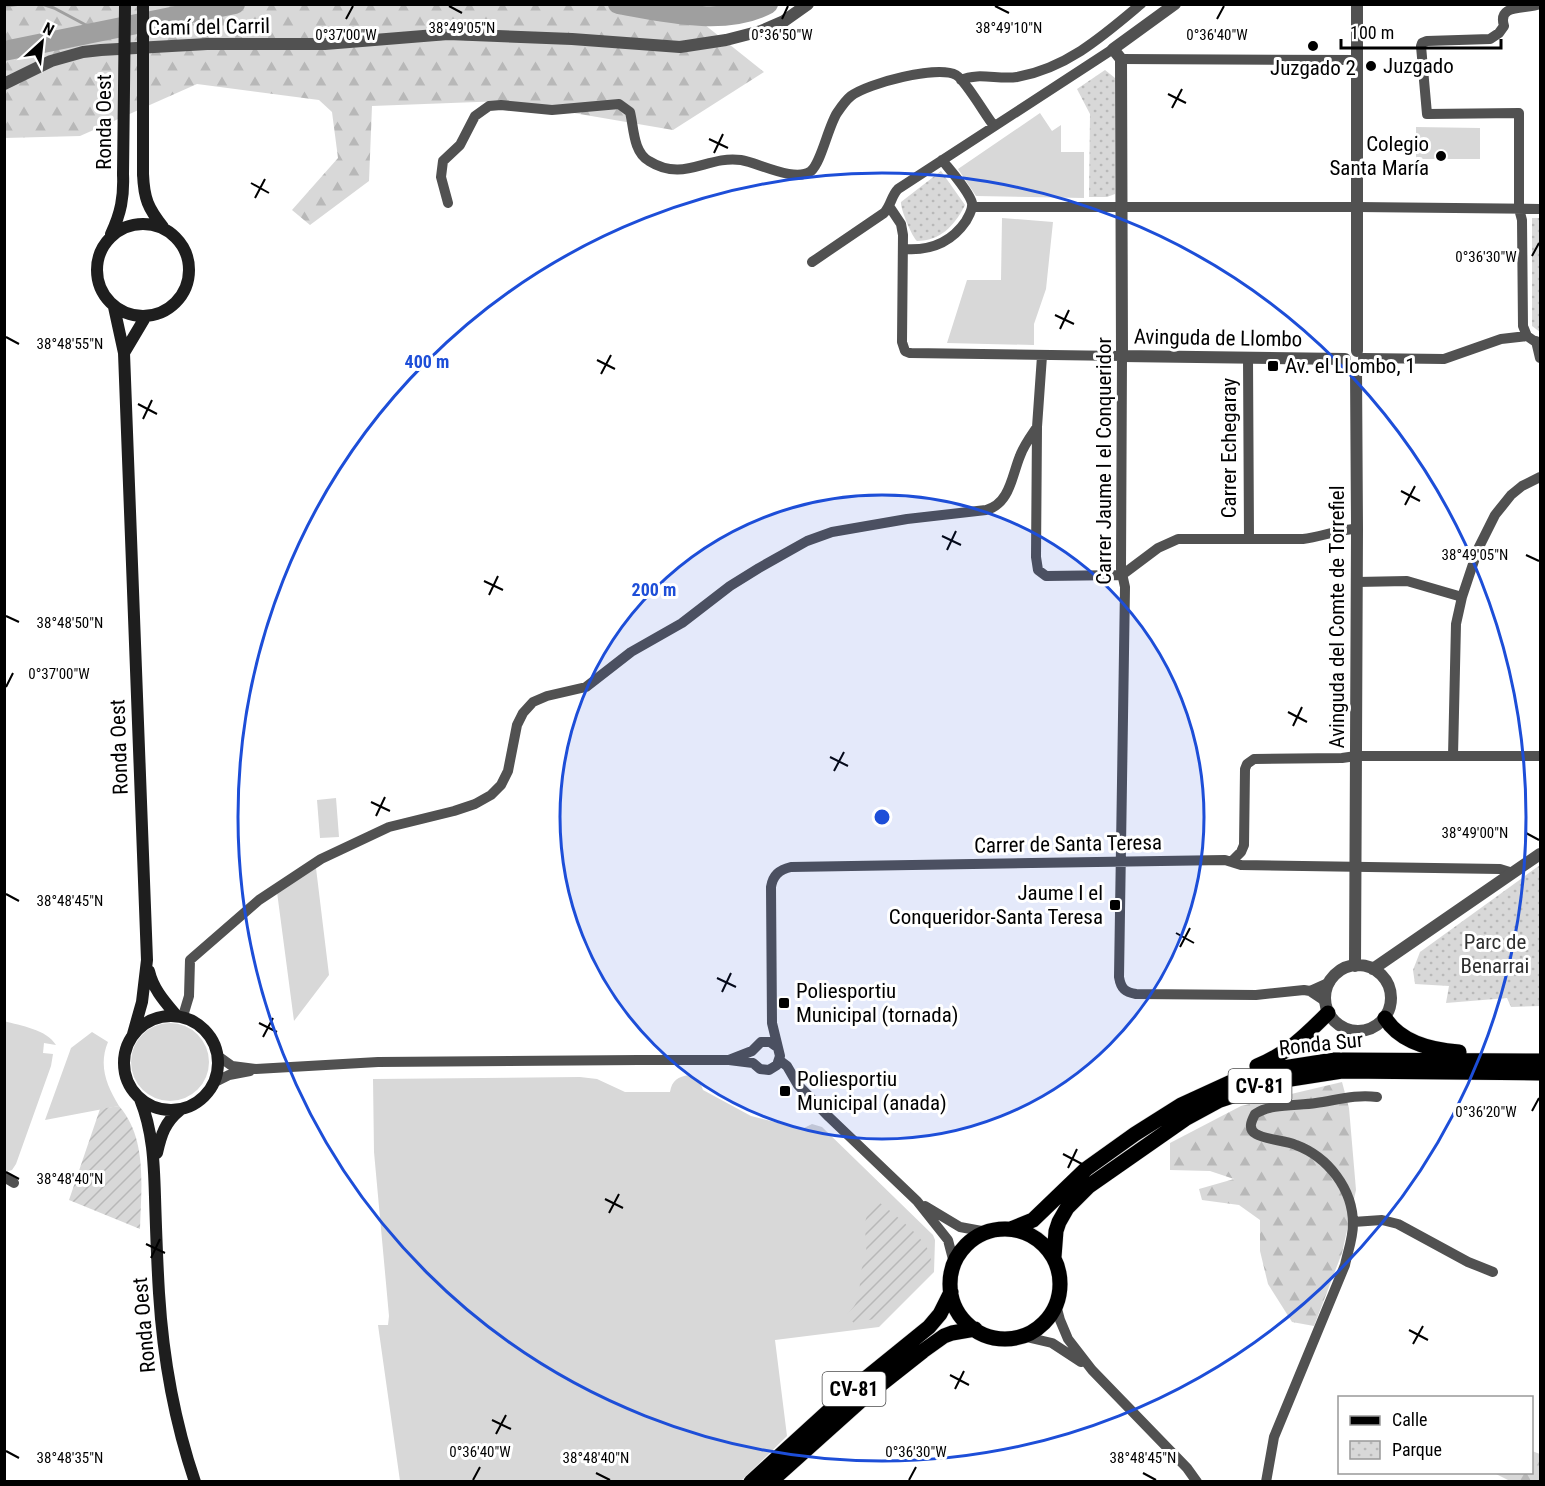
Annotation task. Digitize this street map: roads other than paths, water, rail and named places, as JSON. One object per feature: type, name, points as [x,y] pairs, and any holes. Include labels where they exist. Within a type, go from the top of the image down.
[{"type":"main road","name":"Ronda Oest","points":[[109,237],[118,220],[124,198],[125,4]]},
{"type":"main road","name":"Ronda Oest","points":[[143,4],[143,174],[146,200],[151,213],[164,228]]},
{"type":"main road","points":[[135,224],[150,224],[164,228],[176,237],[185,250],[189,264],[188,279],[183,293],[174,305],[161,313],[146,316],[124,313],[103,296],[97,281],[96,265],[100,250],[109,237],[121,228],[135,224]]},
{"type":"main road","name":"Ronda Oest","points":[[114,307],[124,353],[147,960],[142,1002],[133,1034]]},
{"type":"main road","points":[[124,353],[146,316]]},
{"type":"main road","name":"Ronda Oest","points":[[147,960],[152,982],[179,1016]]},
{"type":"main road","points":[[1180,1105],[1230,1078],[1278,1058],[1299,1043],[1327,1007]]},
{"type":"main road","points":[[160,1016],[179,1016],[193,1020],[210,1035],[219,1065],[215,1082],[201,1100],[180,1110],[166,1110],[140,1099],[132,1089],[123,1066],[124,1053],[133,1034],[145,1023],[160,1016]]},
{"type":"main road","points":[[1385,1018],[1391,1028],[1398,1033],[1429,1046],[1539,1065]]},
{"type":"main road","name":"Ronda Sur","points":[[1011,1229],[1033,1220],[1100,1158],[1180,1105],[1229,1083],[1277,1069],[1334,1060],[1539,1065]]},
{"type":"main road","name":"Ronda Sur","points":[[1054,1257],[1059,1222],[1067,1208],[1089,1186],[1185,1119],[1220,1100],[1278,1081],[1342,1071],[1539,1065]]},
{"type":"main road","name":"Ronda Oest","points":[[140,1099],[149,1123],[155,1160],[162,1336],[174,1407],[195,1482]]},
{"type":"main road","name":"Ronda Oest","points":[[155,1160],[162,1132],[169,1120],[180,1110]]},
{"type":"main road","points":[[1011,1229],[1028,1234],[1043,1244],[1054,1257]]},
{"type":"main road","name":"CV-81","points":[[1011,1229],[987,1232],[967,1244],[954,1263],[951,1292],[955,1307],[963,1319],[975,1329],[998,1338],[1022,1336]]},
{"type":"main road","name":"CV-81","points":[[1054,1257],[1060,1281],[1056,1305]]},
{"type":"main road","name":"CV-81","points":[[752,1482],[833,1407],[929,1327],[940,1314],[951,1292]]},
{"type":"main road","points":[[1022,1336],[1042,1324],[1056,1305]]},
{"type":"main road","name":"CV-81","points":[[770,1482],[866,1396],[923,1351],[944,1336],[975,1329]]},
{"type":"street","name":"Camí del Carril","points":[[4,84],[38,67],[83,52],[207,44],[325,44],[448,34],[572,39],[680,47],[726,40],[761,31],[784,21],[808,4]]},
{"type":"street","points":[[962,80],[969,77],[1008,78],[1032,74],[1065,61],[1090,47],[1141,4]]},
{"type":"street","points":[[812,262],[884,213],[898,189],[994,126],[1117,54],[1175,4]]},
{"type":"street","name":"Avinguda del Comte de Torrefiel","points":[[1350,967],[1355,950],[1356,866],[1357,4]]},
{"type":"street","points":[[1540,4],[1524,9],[1509,9],[1503,15],[1504,26],[1490,39],[1422,43],[1425,111],[1430,115],[1519,113],[1519,208],[1522,220],[1523,321],[1534,340],[1540,358]]},
{"type":"street","points":[[1117,54],[1357,60]]},
{"type":"street","name":"Carrer Jaume I el Conqueridor","points":[[1117,54],[1122,207],[1121,559],[1125,587],[1119,977],[1121,987],[1127,993],[1256,995],[1310,991]]},
{"type":"street","points":[[448,203],[441,177],[443,161],[460,146],[475,116],[489,106],[552,110],[619,104],[630,112],[640,154],[657,165],[678,171],[734,160],[795,174],[806,173],[815,166],[830,126],[841,108],[854,94],[896,78],[919,74],[946,72],[959,76],[994,126]]},
{"type":"street","points":[[904,249],[926,248],[949,239],[963,225],[972,207],[970,199],[942,160]]},
{"type":"street","name":"Avinguda de Llombo","points":[[889,206],[901,224],[904,249],[902,342],[905,351],[910,353],[1345,359],[1349,352],[1358,359]]},
{"type":"street","points":[[972,207],[1540,209]]},
{"type":"street","points":[[1358,359],[1444,359],[1501,339],[1534,340]]},
{"type":"street","points":[[1042,356],[1037,427],[1037,567],[1046,576],[1122,575],[1158,548],[1172,540],[1185,538],[1303,539],[1345,529],[1357,529]]},
{"type":"street","name":"Carrer Echegaray","points":[[1248,358],[1249,538]]},
{"type":"street","points":[[179,1016],[189,996],[190,960],[273,889],[322,859],[383,830],[402,823],[454,811],[475,804],[491,795],[501,785],[508,771],[517,725],[523,713],[533,702],[547,696],[586,687],[631,652],[682,623],[743,578],[818,536],[842,529],[995,507],[1005,495],[1021,453],[1037,427]]},
{"type":"street","points":[[1453,756],[1456,624],[1462,597],[1478,549],[1495,515],[1511,495],[1522,486],[1540,477]]},
{"type":"street","points":[[1357,582],[1407,581],[1462,597]]},
{"type":"street","points":[[1232,862],[1244,845],[1245,769],[1247,764],[1254,759],[1356,756],[1540,756]]},
{"type":"street","points":[[1377,972],[1384,961],[1540,854]]},
{"type":"street","name":"Carrer de Santa Teresa","points":[[777,1047],[772,1023],[771,888],[772,879],[780,870],[791,867],[1225,860],[1241,865],[1500,869],[1513,873]]},
{"type":"street","points":[[1327,1007],[1326,990],[1330,982],[1336,974],[1350,967],[1377,972],[1388,985],[1391,993],[1389,1011],[1377,1026],[1355,1031],[1344,1029],[1335,1022],[1327,1007],[1310,991],[1330,982]]},
{"type":"street","points":[[729,1060],[752,1050],[761,1042],[772,1023]]},
{"type":"street","points":[[761,1042],[770,1042],[777,1047],[776,1064]]},
{"type":"street","points":[[752,1050],[753,1063],[764,1071],[776,1064],[787,1066],[798,1085],[917,1201],[948,1240],[954,1263]]},
{"type":"street","points":[[218,1056],[232,1066],[256,1069]]},
{"type":"street","points":[[215,1082],[229,1075],[256,1069],[378,1062],[729,1060],[753,1063]]},
{"type":"street","points":[[1266,1482],[1274,1437],[1345,1265],[1353,1222],[1352,1212],[1342,1186],[1323,1160],[1299,1145],[1256,1134],[1251,1129],[1251,1124],[1255,1114],[1264,1109],[1316,1103],[1350,1096],[1377,1097]]},
{"type":"street","points":[[4,1177],[14,1183]]},
{"type":"street","points":[[917,1201],[960,1227],[987,1232]]},
{"type":"street","points":[[1353,1222],[1382,1220],[1398,1224],[1468,1262],[1493,1272]]},
{"type":"street","points":[[1056,1305],[1063,1329],[1092,1370],[1187,1468],[1197,1482]]},
{"type":"street","points":[[1022,1336],[1043,1340],[1060,1347],[1092,1370]]},
{"type":"waterway","points":[[4,6],[22,4]]},
{"type":"waterway","points":[[42,4],[99,32]]},
{"type":"waterway","points":[[4,51],[235,4]]},
{"type":"waterway","points":[[618,4],[694,16],[733,15],[768,4]]},
{"type":"place","name":"Juzgado 2","points":[[1313,46]]},
{"type":"place","name":"Juzgado","points":[[1371,66]]},
{"type":"place","name":"Colegio Santa María","points":[[1441,156]]},
{"type":"place","name":"Av. el Llombo, 1","points":[[1273,366]]},
{"type":"place","name":"Jaume I el Conqueridor-Santa Teresa","points":[[1115,905]]},
{"type":"place","name":"Poliesportiu Municipal (tornada)","points":[[784,1003]]},
{"type":"place","name":"Poliesportiu Municipal (anada)","points":[[785,1091]]},
{"type":"park label","name":"Parc de Benarrai","points":[[1495,954]]}]
